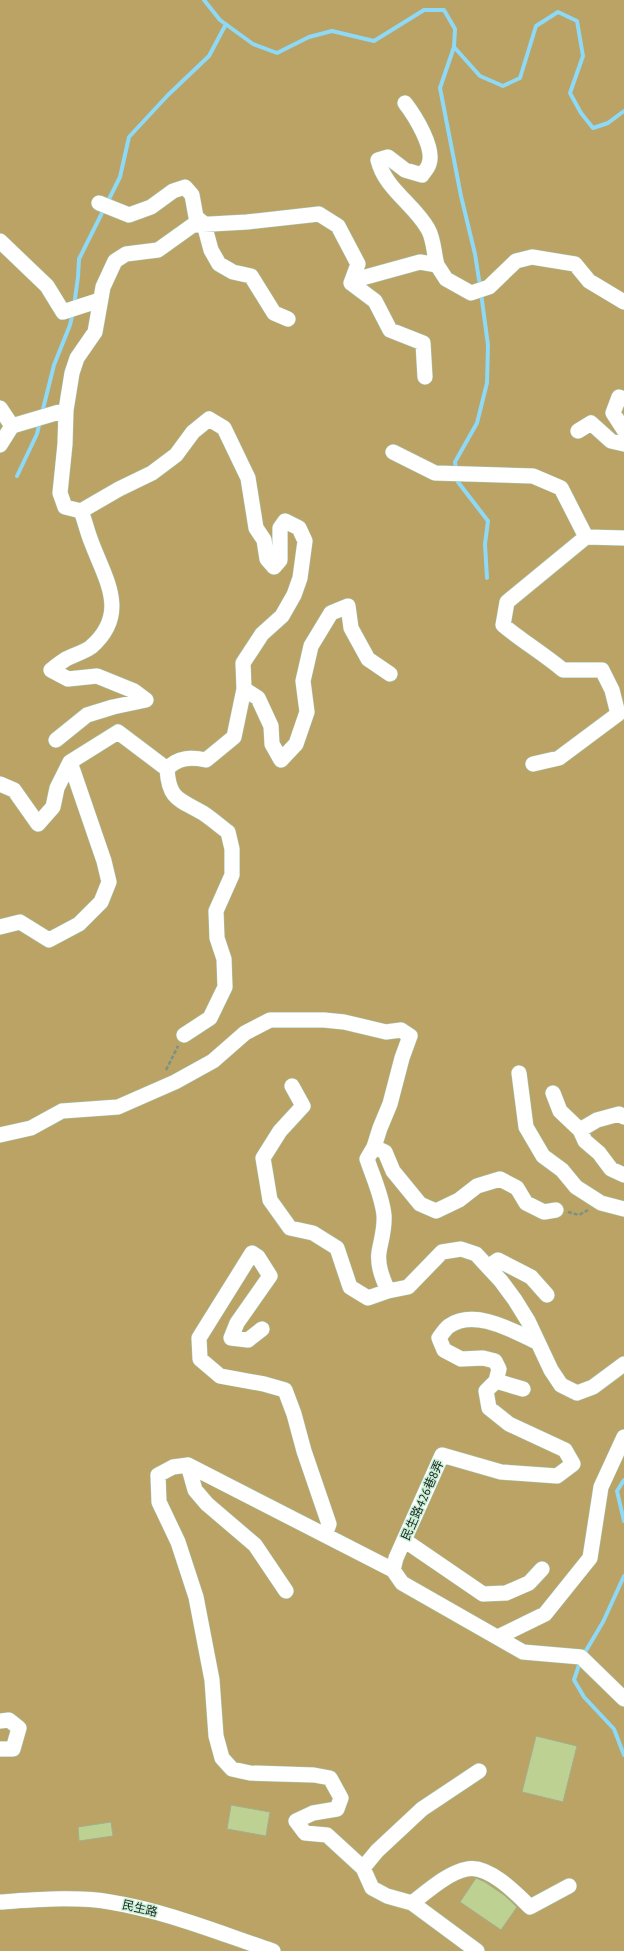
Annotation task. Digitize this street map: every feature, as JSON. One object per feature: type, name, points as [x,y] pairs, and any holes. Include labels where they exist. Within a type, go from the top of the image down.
[{"type":"street","points":[[405,103],[423,131],[428,145],[430,164],[422,175],[405,170],[388,157],[378,160],[381,172],[429,230],[437,265],[446,279],[471,292],[489,287],[516,261],[532,257],[575,264],[589,282],[624,302]]},
{"type":"street","points":[[99,204],[128,216],[151,207],[173,190],[185,187],[192,195],[196,217],[204,224],[211,250],[218,264],[233,272],[251,276],[274,313],[288,319]]},
{"type":"street","points":[[184,1035],[210,1018],[225,988],[224,959],[217,938],[216,911],[232,875],[232,849],[228,832],[204,814],[181,802],[168,786],[167,769],[173,762],[190,757],[206,760],[234,736],[244,689],[243,663],[262,634],[282,616],[294,595],[300,578],[304,542],[299,528],[285,521],[280,528],[280,560],[274,567],[267,559],[264,540],[256,528],[248,478],[224,428],[210,419],[193,432],[176,455],[152,473],[81,511],[65,507],[60,493],[65,444],[59,412],[77,358],[95,332],[103,287],[115,261],[126,254],[158,250],[193,225],[246,222],[319,214],[338,226],[358,264],[351,283]]},
{"type":"street","points":[[0,241],[47,286],[63,312],[100,300]]},
{"type":"street","points":[[351,283],[362,278],[420,262],[437,265]]},
{"type":"street","points":[[351,283],[374,301],[390,330],[424,343],[425,377]]},
{"type":"street","points":[[624,399],[619,397],[613,413],[624,430]]},
{"type":"street","points":[[0,408],[12,426]]},
{"type":"street","points":[[0,445],[12,426],[31,419],[59,412]]},
{"type":"street","points":[[578,431],[591,423],[611,442],[624,444]]},
{"type":"street","points":[[393,452],[435,474],[533,476],[561,488],[586,537]]},
{"type":"street","points":[[56,740],[87,715],[113,707],[146,700],[134,691],[97,676],[68,679],[51,670],[65,660],[90,648],[104,633],[111,619],[112,602],[107,576],[91,541],[81,511]]},
{"type":"street","points":[[533,764],[560,758],[618,714],[612,690],[602,670],[563,670],[541,652],[521,640],[503,625],[507,602],[586,537],[624,538]]},
{"type":"street","points":[[244,689],[258,698],[271,726],[272,744],[281,760],[296,744],[307,712],[303,681],[311,646],[331,613],[348,606],[350,628],[368,659],[390,674]]},
{"type":"street","points":[[0,784],[14,790],[38,824],[53,807],[57,788],[70,762],[118,732],[167,769]]},
{"type":"street","points":[[0,927],[20,922],[49,940],[79,924],[101,902],[109,882],[104,861],[70,762]]},
{"type":"street","points":[[0,1136],[31,1128],[62,1111],[118,1107],[175,1082],[213,1061],[246,1032],[270,1020],[324,1020],[344,1022],[386,1032],[401,1030],[410,1036],[402,1058],[390,1104],[374,1147],[367,1159],[379,1193],[384,1216],[383,1236],[378,1254],[380,1273],[388,1291]]},
{"type":"street","points":[[519,1072],[526,1127],[543,1156],[562,1170],[576,1187],[601,1204],[624,1209]]},
{"type":"street","points":[[292,1086],[303,1106],[280,1131],[263,1158],[270,1200],[290,1228],[313,1233],[337,1248],[350,1287],[368,1298],[388,1291],[408,1287],[442,1252],[461,1249],[476,1254],[501,1281],[515,1300],[528,1322],[551,1370],[562,1385],[577,1393],[593,1387],[624,1364]]},
{"type":"street","points":[[552,1093],[560,1111],[580,1130],[585,1141],[599,1153],[611,1169],[624,1175]]},
{"type":"street","points":[[580,1130],[597,1120],[620,1114],[624,1117]]},
{"type":"street","points":[[374,1147],[386,1152],[393,1171],[420,1204],[436,1211],[460,1200],[477,1186],[500,1179],[517,1188],[526,1203],[544,1212],[556,1210]]},
{"type":"street","points":[[262,1330],[248,1340],[231,1338],[238,1323],[270,1276],[258,1257],[252,1253],[198,1338],[200,1359],[220,1376],[264,1384],[284,1390],[294,1414],[304,1450],[329,1524],[325,1535]]},
{"type":"street","points":[[488,1267],[498,1260],[531,1277],[548,1295]]},
{"type":"street","points":[[523,1389],[496,1381],[499,1369],[495,1361],[483,1358],[461,1359],[444,1350],[439,1338],[449,1326],[468,1319],[495,1323],[537,1342]]},
{"type":"street","name":"民生路426巷8弄","points":[[393,1570],[404,1540],[442,1455],[501,1472],[557,1476],[573,1464],[564,1450],[509,1424],[490,1408],[486,1391],[496,1381]]},
{"type":"street","points":[[498,1636],[545,1614],[590,1558],[601,1487],[624,1437]]},
{"type":"street","points":[[188,1465],[195,1490],[207,1504],[255,1545],[286,1591]]},
{"type":"street","points":[[477,1951],[412,1902],[387,1896],[372,1888],[363,1868],[327,1835],[305,1833],[296,1821],[313,1813],[337,1809],[341,1798],[330,1778],[314,1775],[250,1773],[232,1769],[222,1758],[216,1736],[212,1680],[196,1597],[178,1542],[159,1502],[158,1475],[173,1467],[188,1465],[393,1570],[402,1583],[498,1636],[523,1652],[581,1656],[624,1699]]},
{"type":"street","points":[[404,1540],[483,1594],[506,1593],[529,1583],[542,1569]]},
{"type":"street","points":[[0,1721],[9,1720],[19,1728],[13,1749],[0,1749]]},
{"type":"street","points":[[363,1868],[377,1851],[422,1808],[479,1772]]},
{"type":"street","points":[[412,1902],[455,1873],[468,1868],[488,1872],[505,1884],[530,1907],[569,1886]]},
{"type":"street","name":"民生路","points":[[0,1902],[58,1899],[108,1901],[156,1911],[273,1951]]},
{"type":"path","points":[[153,1091],[184,1035]]},
{"type":"path","points":[[556,1210],[579,1214],[601,1204]]},
{"type":"shaded area","points":[[0,0],[624,0],[624,1951],[0,1951]]},
{"type":"building","points":[[536,1736],[577,1746],[563,1802],[522,1792]]},
{"type":"building","points":[[231,1805],[270,1812],[266,1836],[227,1829]]},
{"type":"building","points":[[111,1822],[113,1836],[79,1841],[78,1827]]},
{"type":"building","points":[[476,1878],[485,1882],[504,1895],[517,1907],[501,1930],[460,1902]]},
{"type":"waterway","points":[[204,0],[220,20],[253,44],[277,53],[309,37],[332,31],[374,41],[424,10],[444,10],[455,29],[454,47],[480,76],[503,86],[520,78],[536,26],[558,12],[577,21],[583,56],[570,93],[581,113],[593,128],[608,123],[624,111]]},
{"type":"waterway","points":[[107,203],[120,177],[129,137],[168,95],[209,56],[226,24]]},
{"type":"waterway","points":[[454,47],[440,88],[461,196],[475,254],[480,286]]},
{"type":"waterway","points":[[74,306],[79,259],[104,209]]},
{"type":"waterway","points":[[456,470],[455,462],[477,423],[487,383],[488,345],[481,293]]},
{"type":"waterway","points":[[42,413],[54,365],[70,325],[73,312]]},
{"type":"waterway","points":[[17,476],[37,434],[40,421]]},
{"type":"waterway","points":[[457,477],[458,482],[488,521],[485,544],[487,578]]},
{"type":"waterway","points":[[624,1480],[617,1491],[624,1521]]},
{"type":"waterway","points":[[624,1576],[603,1622],[581,1659],[574,1680],[584,1697],[614,1729],[624,1755]]}]
